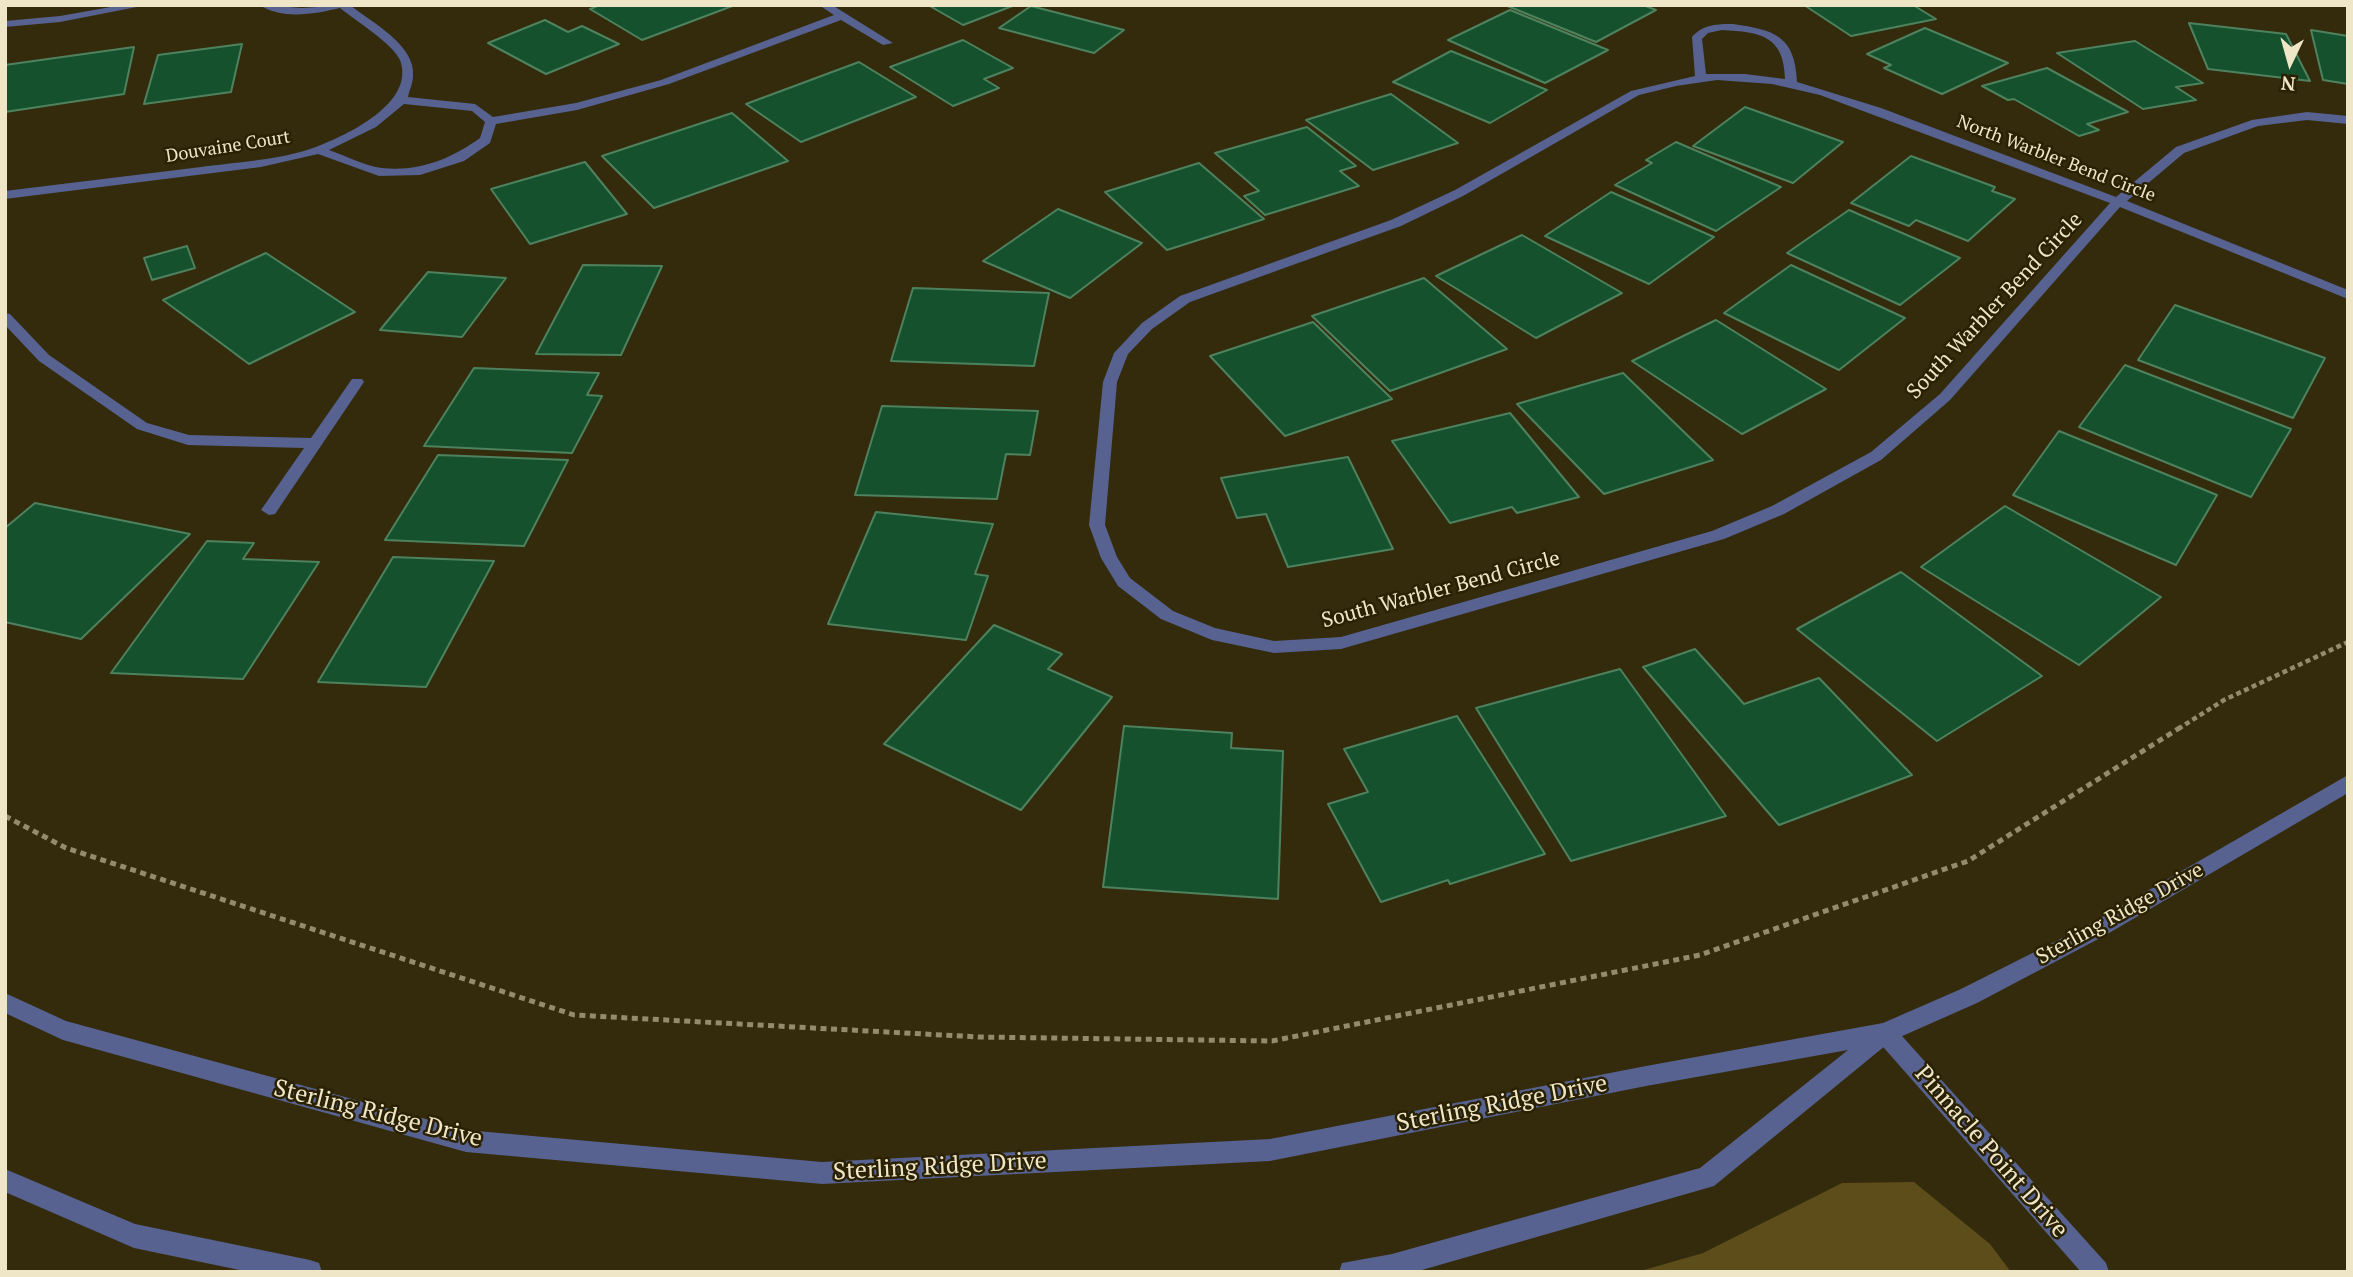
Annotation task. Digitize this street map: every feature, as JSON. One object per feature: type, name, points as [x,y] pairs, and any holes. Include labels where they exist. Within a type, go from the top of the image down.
[{"type":"street","points":[[5,24],[60,19],[142,5]]},
{"type":"street","points":[[265,5],[277,10],[299,11],[342,5],[390,42],[405,58],[408,75],[401,100],[475,107],[491,121]]},
{"type":"street","points":[[824,5],[887,43]]},
{"type":"street","points":[[491,121],[577,106],[665,82],[842,16]]},
{"type":"street","points":[[1701,78],[1696,38],[1705,30],[1724,27],[1745,29],[1769,36],[1784,46],[1790,60],[1791,85]]},
{"type":"street","name":"South Warbler Bend Circle","points":[[1745,78],[1701,78],[1667,82],[1635,93],[1459,193],[1396,223],[1185,299],[1147,326],[1121,353],[1110,382],[1098,512],[1097,525],[1109,558],[1125,582],[1167,615],[1212,634],[1275,647],[1341,643],[1718,535],[1778,510],[1876,456],[1945,397],[2120,200],[2180,150],[2256,123],[2307,117],[2348,120]]},
{"type":"street","name":"North Warbler Bend Circle","points":[[1745,78],[1791,85],[1867,108],[2120,200],[2348,295]]},
{"type":"street","name":"Douvaine Court","points":[[5,195],[261,163],[319,150],[372,124],[401,100]]},
{"type":"street","points":[[319,150],[379,172],[421,171],[460,158],[486,140],[491,121]]},
{"type":"street","points":[[5,317],[44,358],[142,426],[188,440],[314,443]]},
{"type":"street","points":[[269,510],[357,382]]},
{"type":"street","name":"Sterling Ridge Drive","points":[[5,1003],[63,1031],[466,1141],[822,1173],[1270,1150],[1647,1076],[1885,1033],[1969,996],[2097,930],[2348,783]]},
{"type":"street","name":"Sterling Ridge Drive","points":[[1351,1272],[1392,1266],[1706,1178],[1885,1033]]},
{"type":"street","name":"Pinnacle Point Drive","points":[[1885,1033],[2096,1272]]},
{"type":"street","points":[[5,1180],[134,1236],[310,1272]]},
{"type":"path","points":[[5,816],[66,848],[574,1015],[979,1037],[1272,1041],[1700,955],[1968,861],[2224,700],[2348,642]]},
{"type":"shaded area","points":[[1914,1182],[1990,1244],[2011,1272],[1637,1272],[1703,1253],[1842,1183]]},
{"type":"building","points":[[600,5],[735,5],[642,40],[590,9]]},
{"type":"building","points":[[928,5],[1015,5],[963,25]]},
{"type":"building","points":[[1505,5],[1643,5],[1656,10],[1596,42]]},
{"type":"building","points":[[1804,5],[1913,5],[1936,19],[1851,36]]},
{"type":"building","points":[[1031,6],[1124,30],[1094,53],[999,28]]},
{"type":"building","points":[[1510,10],[1608,50],[1545,83],[1448,40]]},
{"type":"building","points":[[545,20],[568,32],[582,26],[619,44],[546,74],[488,43]]},
{"type":"building","points":[[2189,23],[2286,34],[2310,81],[2208,69]]},
{"type":"building","points":[[1925,28],[2008,63],[1942,94],[1884,68],[1891,65],[1867,54]]},
{"type":"building","points":[[2311,30],[2348,36],[2348,84],[2323,80]]},
{"type":"building","points":[[963,40],[1013,68],[984,79],[999,88],[953,106],[890,67]]},
{"type":"building","points":[[2135,41],[2203,83],[2176,87],[2196,100],[2143,109],[2057,53]]},
{"type":"building","points":[[242,44],[231,92],[144,104],[158,55]]},
{"type":"building","points":[[134,47],[124,94],[5,112],[5,65]]},
{"type":"building","points":[[1451,51],[1547,90],[1490,123],[1393,82]]},
{"type":"building","points":[[859,62],[916,97],[801,142],[746,104]]},
{"type":"building","points":[[2047,68],[2128,112],[2087,124],[2099,130],[2079,136],[2014,99],[2008,100],[1982,86]]},
{"type":"building","points":[[1391,94],[1458,143],[1373,170],[1306,120]]},
{"type":"building","points":[[1745,107],[1843,142],[1793,183],[1693,146]]},
{"type":"building","points":[[732,113],[788,161],[654,208],[602,156]]},
{"type":"building","points":[[1307,127],[1356,166],[1340,171],[1359,186],[1265,215],[1244,196],[1259,191],[1215,153]]},
{"type":"building","points":[[1676,142],[1781,187],[1716,231],[1615,185],[1652,163],[1646,160]]},
{"type":"building","points":[[1911,156],[1995,187],[1992,191],[2015,199],[1968,241],[1916,220],[1909,226],[1851,203]]},
{"type":"building","points":[[585,162],[627,214],[530,244],[491,189]]},
{"type":"building","points":[[1199,163],[1264,219],[1167,250],[1105,192]]},
{"type":"building","points":[[1611,192],[1714,237],[1649,284],[1545,236]]},
{"type":"building","points":[[1058,209],[1142,243],[1070,298],[983,261]]},
{"type":"building","points":[[1849,210],[1960,258],[1900,305],[1787,253]]},
{"type":"building","points":[[1522,235],[1622,293],[1536,338],[1436,276]]},
{"type":"building","points":[[187,246],[195,268],[152,280],[144,258]]},
{"type":"building","points":[[266,253],[355,312],[249,364],[163,300]]},
{"type":"building","points":[[583,265],[662,266],[621,355],[536,354]]},
{"type":"building","points":[[1791,265],[1905,318],[1839,370],[1724,313]]},
{"type":"building","points":[[428,272],[506,278],[462,337],[380,330]]},
{"type":"building","points":[[1424,278],[1507,349],[1390,391],[1312,316]]},
{"type":"building","points":[[913,288],[1049,293],[1034,366],[891,361]]},
{"type":"building","points":[[2175,305],[2325,358],[2293,418],[2138,360]]},
{"type":"building","points":[[1716,320],[1826,389],[1742,434],[1632,361]]},
{"type":"building","points":[[1313,322],[1392,399],[1285,436],[1210,356]]},
{"type":"building","points":[[2125,365],[2291,429],[2251,497],[2079,427]]},
{"type":"building","points":[[474,368],[599,373],[587,395],[602,396],[572,453],[424,446]]},
{"type":"building","points":[[1623,373],[1713,460],[1604,494],[1517,404]]},
{"type":"building","points":[[882,406],[1038,411],[1030,455],[1006,454],[997,499],[855,495]]},
{"type":"building","points":[[1510,413],[1579,497],[1517,513],[1512,507],[1450,523],[1392,441]]},
{"type":"building","points":[[2059,431],[2217,495],[2176,565],[2013,495]]},
{"type":"building","points":[[438,455],[568,460],[524,546],[385,540]]},
{"type":"building","points":[[1348,457],[1393,549],[1288,567],[1266,514],[1237,518],[1221,478]]},
{"type":"building","points":[[35,503],[190,534],[81,639],[5,622],[5,528]]},
{"type":"building","points":[[2005,506],[2161,597],[2079,665],[1921,567]]},
{"type":"building","points":[[876,512],[993,524],[975,574],[988,576],[966,640],[828,624]]},
{"type":"building","points":[[207,541],[254,543],[243,559],[319,562],[243,679],[111,673]]},
{"type":"building","points":[[393,557],[494,561],[426,687],[318,682]]},
{"type":"building","points":[[1901,572],[2042,676],[1937,741],[1797,629]]},
{"type":"building","points":[[994,625],[1062,654],[1048,669],[1112,697],[1021,810],[884,744]]},
{"type":"building","points":[[1695,649],[1744,704],[1819,678],[1912,775],[1779,825],[1643,667]]},
{"type":"building","points":[[1620,669],[1726,816],[1571,861],[1476,708]]},
{"type":"building","points":[[1457,716],[1545,854],[1450,884],[1448,880],[1381,902],[1328,804],[1368,792],[1344,749]]},
{"type":"building","points":[[1124,726],[1232,733],[1231,748],[1283,751],[1278,899],[1103,887]]}]
